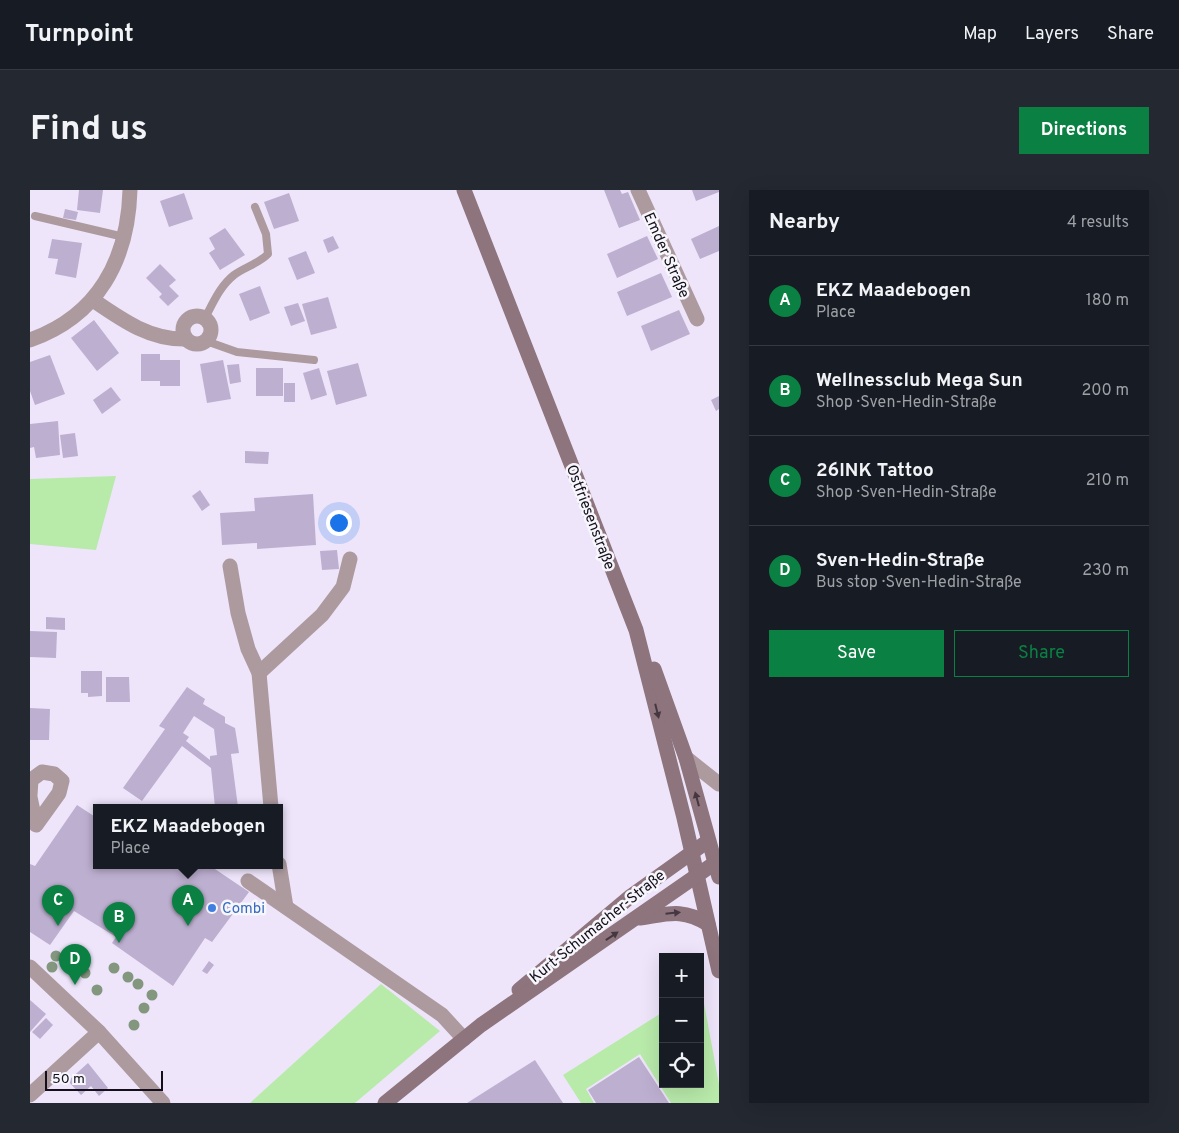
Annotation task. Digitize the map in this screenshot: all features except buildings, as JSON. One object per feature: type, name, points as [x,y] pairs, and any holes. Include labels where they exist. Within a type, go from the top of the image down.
[{"type":"main road","name":"Ostfriesenstraße","points":[[464,190],[636,630],[692,852],[719,971]]},
{"type":"main road","points":[[636,630],[659,680],[714,837],[718,867]]},
{"type":"main road","name":"Kurt-Schumacher-Straße","points":[[384,1103],[481,1025],[542,968],[631,896],[714,837]]},
{"type":"main road","name":"Kurt-Schumacher-Straße","points":[[481,1025],[636,919],[696,875],[718,867]]},
{"type":"main road","points":[[636,919],[679,912],[694,916],[708,924]]},
{"type":"street","points":[[30,340],[48,334],[72,320],[93,300],[108,278],[124,237],[130,190]]},
{"type":"street","name":"Emder Straße","points":[[638,190],[696,319]]},
{"type":"street","points":[[93,300],[150,334],[168,340],[186,339],[194,344],[206,341],[211,329],[205,318],[196,316],[185,322],[183,331],[186,339]]},
{"type":"street","points":[[259,673],[322,615],[343,587],[350,559]]},
{"type":"street","points":[[230,566],[238,613],[248,649],[259,673],[271,804]]},
{"type":"street","points":[[686,758],[719,784]]},
{"type":"street","points":[[42,772],[54,774],[62,781],[59,793],[33,829],[30,796],[31,780],[42,772]]},
{"type":"street","points":[[280,869],[286,907]]},
{"type":"street","points":[[248,880],[442,1015],[464,1039]]},
{"type":"street","points":[[30,967],[99,1032],[163,1103]]},
{"type":"street","points":[[30,1095],[99,1032]]},
{"type":"lane","points":[[205,318],[219,290],[234,275],[260,261],[268,254],[266,234],[255,207]]},
{"type":"lane","points":[[36,216],[124,237]]},
{"type":"lane","points":[[206,341],[237,352],[314,360]]},
{"type":"green space","points":[[116,476],[96,550],[30,544],[30,479]]},
{"type":"green space","points":[[381,984],[440,1031],[355,1103],[250,1103]]},
{"type":"green space","points":[[704,1003],[719,1084],[719,1103],[671,1103],[662,1088],[704,1088]]},
{"type":"green space","points":[[659,1015],[659,1084],[640,1054],[586,1089],[594,1103],[581,1103],[563,1075]]},
{"type":"place","name":"Combi","points":[[212,908]]},
{"type":"place","name":"26INK Tattoo","points":[[58,926]]},
{"type":"place","name":"EKZ Maadebogen","points":[[188,926]]},
{"type":"place","name":"Wellnessclub Mega Sun","points":[[119,943]]},
{"type":"place","name":"Sven-Hedin-Straße","points":[[75,985]]}]
